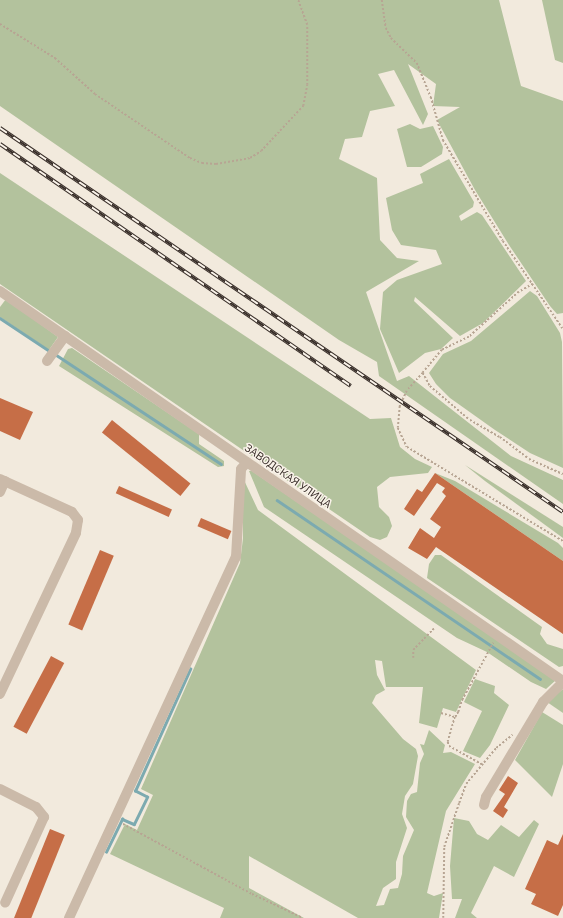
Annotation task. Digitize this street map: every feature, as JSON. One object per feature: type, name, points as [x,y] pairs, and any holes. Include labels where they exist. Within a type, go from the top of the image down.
[{"type":"street","name":"ЗАВОДСКАЯ УЛИЦА","points":[[2,296],[64,336],[563,681]]},
{"type":"street","points":[[47,361],[64,336]]},
{"type":"street","points":[[69,918],[236,556],[241,474],[247,462]]},
{"type":"street","points":[[232,480],[241,474]]},
{"type":"street","points":[[0,492],[3,480],[72,512],[78,520],[76,533],[0,694]]},
{"type":"street","points":[[484,806],[486,797],[543,702],[563,681]]},
{"type":"street","points":[[0,789],[36,807],[44,817],[4,903]]},
{"type":"path","points":[[0,24],[55,58],[95,94],[190,158],[202,163],[216,164],[250,158],[261,151],[302,106],[307,85],[308,30],[306,17],[298,0]]},
{"type":"path","points":[[382,0],[386,28],[391,38],[417,63],[431,97],[443,140],[503,241],[563,330]]},
{"type":"path","points":[[533,284],[519,292],[469,337],[442,350],[423,373],[419,375],[400,406],[398,428],[407,447],[563,541]]},
{"type":"path","points":[[423,373],[430,386],[470,420],[500,437],[529,459],[563,474]]},
{"type":"path","points":[[413,658],[413,650],[434,628]]},
{"type":"path","points":[[483,765],[449,746],[448,742],[455,716],[484,662],[487,652],[498,636]]},
{"type":"path","points":[[441,713],[455,716]]},
{"type":"path","points":[[442,918],[444,847],[458,803],[466,784],[496,748],[516,731]]},
{"type":"path","points":[[113,822],[126,824],[252,894],[302,918]]},
{"type":"green space","points":[[0,0],[499,0],[521,86],[563,101],[563,313],[557,314],[550,306],[509,245],[475,190],[437,120],[460,107],[433,106],[436,84],[408,64],[428,114],[423,125],[394,70],[378,74],[395,106],[370,111],[362,137],[345,139],[339,159],[377,178],[380,240],[397,258],[419,261],[366,292],[397,381],[409,376],[511,456],[563,480],[563,504],[379,376],[377,362],[339,340],[0,106]]},
{"type":"green space","points":[[542,0],[563,0],[563,63],[555,60]]},
{"type":"green space","points":[[410,124],[420,129],[433,126],[443,147],[442,154],[421,167],[407,167],[397,129]]},
{"type":"green space","points":[[449,159],[474,202],[473,207],[459,216],[461,221],[477,212],[482,215],[526,281],[483,323],[460,336],[415,297],[414,301],[453,338],[441,349],[425,353],[399,373],[380,329],[383,292],[397,280],[442,264],[436,250],[401,245],[392,230],[386,198],[423,183],[420,174]]},
{"type":"green space","points":[[0,173],[370,419],[391,418],[400,447],[415,459],[432,467],[428,473],[390,477],[377,487],[379,507],[389,517],[392,526],[387,537],[380,540],[370,537],[0,284]]},
{"type":"green space","points":[[530,291],[537,296],[560,333],[562,342],[563,468],[530,453],[495,430],[450,398],[436,384],[429,373],[443,354],[471,341]]},
{"type":"green space","points":[[6,299],[58,337],[49,350],[0,317],[0,307]]},
{"type":"green space","points":[[72,348],[199,434],[199,444],[224,461],[224,466],[218,467],[59,366],[68,349]]},
{"type":"green space","points":[[465,465],[563,527],[563,538],[485,481]]},
{"type":"green space","points":[[249,471],[252,471],[556,680],[546,689],[531,682],[487,652],[457,638],[264,507]]},
{"type":"green space","points":[[435,473],[455,481],[558,543],[563,548],[563,561]]},
{"type":"green space","points":[[243,478],[258,510],[476,670],[456,712],[443,708],[437,728],[419,723],[423,687],[386,687],[382,661],[375,660],[377,675],[385,690],[376,695],[372,703],[403,739],[416,749],[418,756],[413,784],[405,796],[402,814],[407,828],[396,862],[396,879],[383,888],[376,906],[384,905],[390,889],[398,888],[402,874],[403,856],[414,830],[406,817],[407,801],[411,794],[417,792],[420,763],[424,754],[420,744],[424,745],[429,730],[445,745],[443,753],[451,752],[475,764],[446,811],[427,893],[434,896],[443,893],[439,918],[358,918],[249,856],[249,888],[304,918],[220,918],[224,908],[110,854],[125,824],[137,830],[153,795],[141,789],[240,563],[243,538]]},
{"type":"green space","points":[[435,555],[441,555],[542,627],[540,634],[547,644],[563,649],[563,666],[559,667],[427,578],[429,564]]},
{"type":"green space","points":[[475,679],[495,686],[494,693],[509,705],[490,745],[480,758],[463,751],[482,711],[464,702]]},
{"type":"green space","points":[[563,689],[563,713],[547,702]]},
{"type":"green space","points":[[542,712],[563,725],[563,764],[552,797],[515,760]]},
{"type":"green space","points":[[454,818],[469,821],[477,834],[488,840],[501,825],[519,837],[534,820],[539,824],[514,877],[494,866],[471,913],[477,918],[455,918],[462,899],[452,899],[450,866]]},
{"type":"building","points":[[0,398],[33,412],[20,440],[0,431]]},
{"type":"building","points":[[112,420],[190,484],[180,496],[102,432]]},
{"type":"building","points":[[435,473],[563,561],[563,634],[436,547],[427,559],[408,548],[420,528],[434,538],[441,527],[430,519],[446,496],[442,492],[445,488],[437,483],[414,516],[404,509],[417,489],[422,492]]},
{"type":"building","points":[[119,486],[172,510],[169,517],[116,493]]},
{"type":"building","points":[[201,518],[231,531],[228,539],[197,526]]},
{"type":"building","points":[[100,550],[114,556],[82,630],[68,625]]},
{"type":"building","points":[[51,656],[64,663],[27,734],[13,727]]},
{"type":"building","points":[[508,776],[518,783],[504,807],[508,810],[503,818],[493,811],[505,794],[499,790]]},
{"type":"building","points":[[50,829],[65,835],[31,918],[14,918]]},
{"type":"building","points":[[563,834],[563,905],[558,916],[531,904],[536,894],[525,889],[547,840],[558,845]]},
{"type":"waterway","points":[[0,318],[51,352]]},
{"type":"waterway","points":[[55,354],[221,464]]},
{"type":"waterway","points":[[277,500],[540,679]]},
{"type":"waterway","points":[[106,852],[122,819],[134,824],[147,797],[135,791],[190,669]]},
{"type":"railway","points":[[0,128],[563,512]]},
{"type":"railway","points":[[0,144],[351,386]]}]
